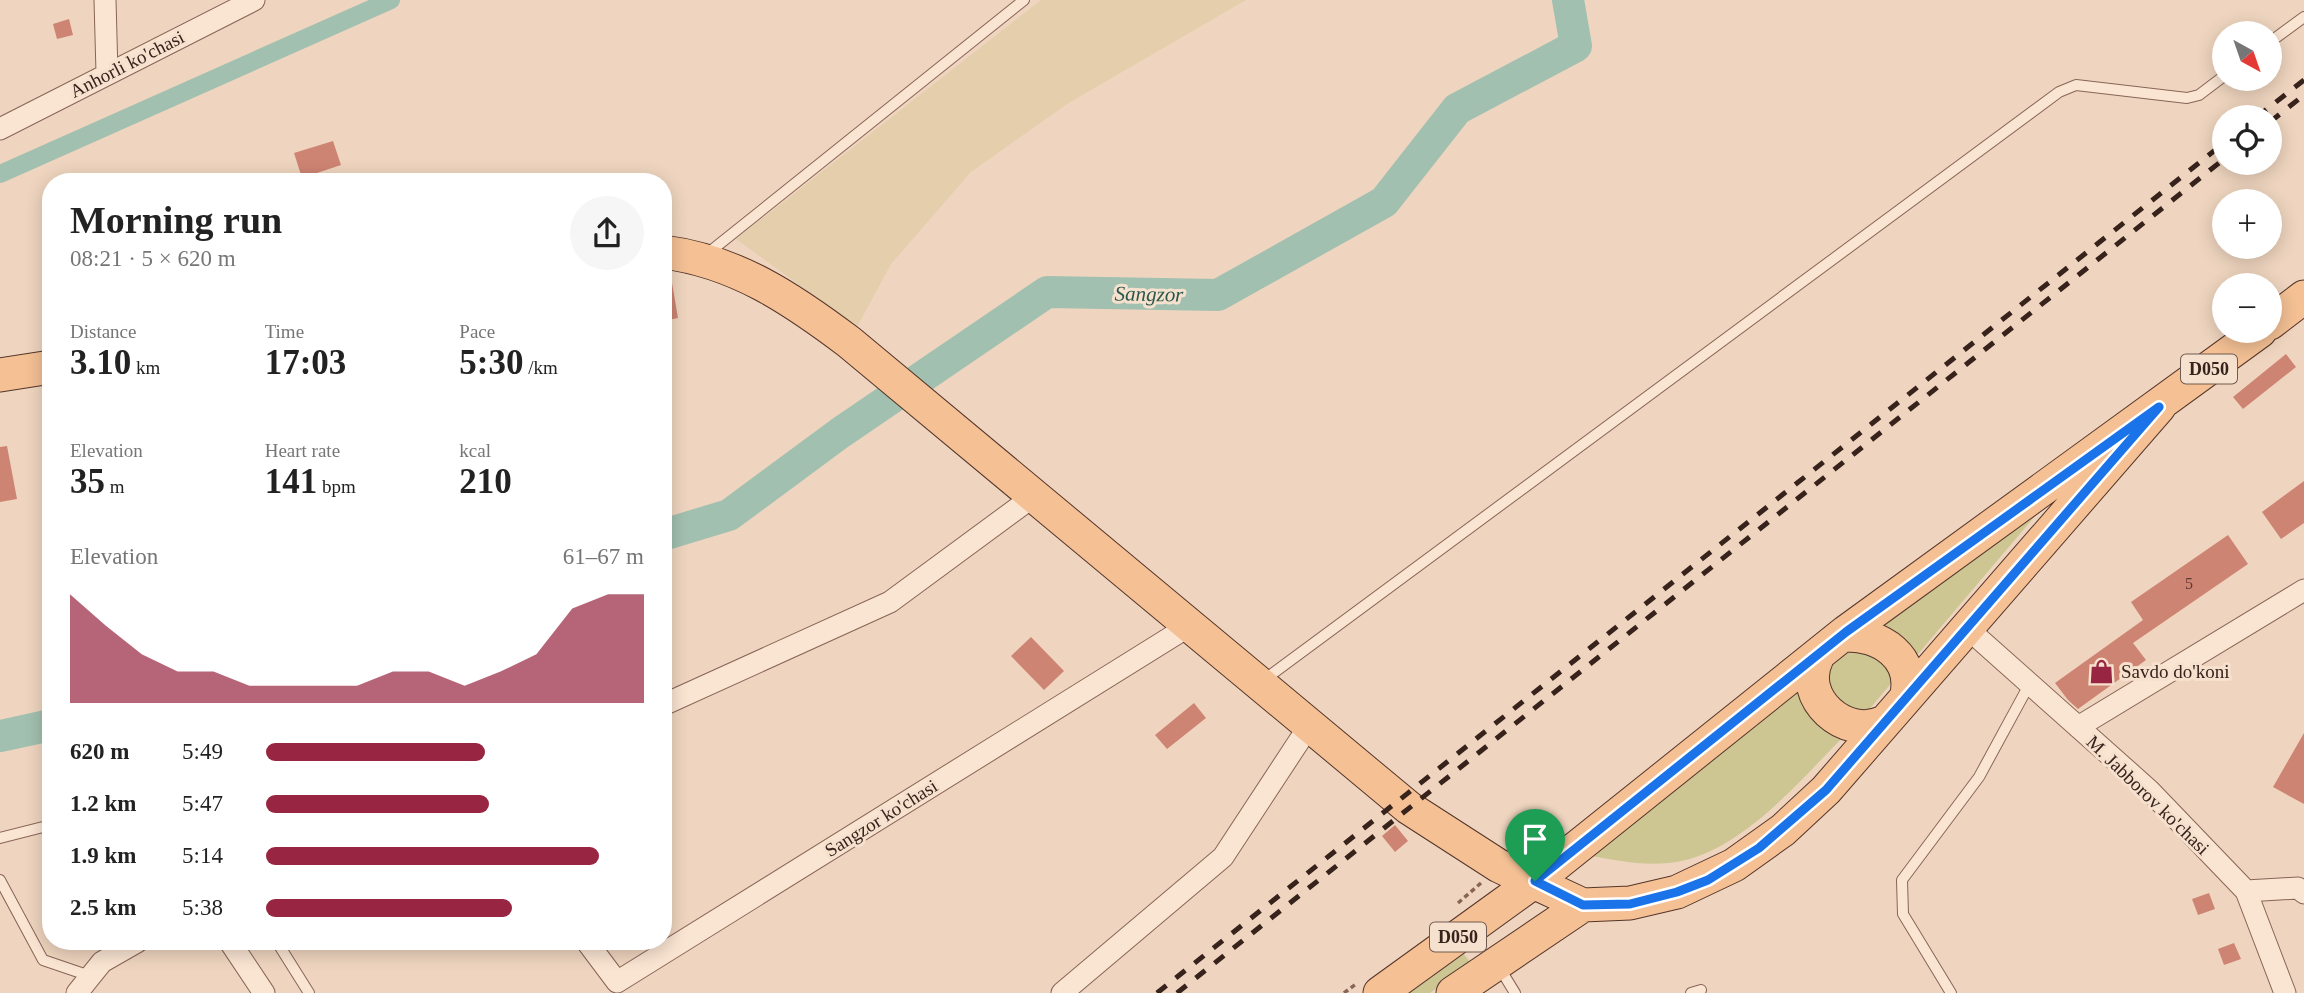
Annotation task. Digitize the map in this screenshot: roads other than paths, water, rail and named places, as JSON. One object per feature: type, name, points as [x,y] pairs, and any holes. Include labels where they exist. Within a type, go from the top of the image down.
[{"type":"main road","points":[[672,253],[702,258],[749,277],[793,300],[849,342],[1409,808],[1499,866],[1535,881]]},
{"type":"main road","points":[[2282,314],[2304,297]]},
{"type":"main road","name":"D050","points":[[1380,993],[1535,881],[1844,635],[2244,343]]},
{"type":"main road","points":[[0,375],[42,368]]},
{"type":"main road","name":"D050","points":[[1535,881],[1583,905],[1630,904],[1708,880],[1783,830],[1826,790],[2159,407]]},
{"type":"main road","points":[[1817,658],[1811,670],[1811,681],[1816,695],[1836,719],[1860,729],[1872,728],[1895,710],[1910,680],[1896,654],[1879,639],[1844,635]]},
{"type":"main road","name":"D050","points":[[1453,993],[1583,905]]},
{"type":"street","points":[[105,0],[107,74]]},
{"type":"street","name":"Anhorli ko'chasi","points":[[0,129],[254,0]]},
{"type":"street","points":[[672,701],[890,602],[1034,496]]},
{"type":"street","points":[[2078,727],[2304,590]]},
{"type":"street","name":"Sangzor ko'chasi","points":[[672,948],[1189,626]]},
{"type":"street","name":"M. Jabborov ko'chasi","points":[[1967,628],[2149,790],[2246,891],[2285,993]]},
{"type":"street","points":[[1062,993],[1223,857],[1309,726]]},
{"type":"street","points":[[2246,891],[2302,887]]},
{"type":"street","points":[[83,984],[102,962],[123,950]]},
{"type":"street","points":[[234,950],[264,993]]},
{"type":"street","name":"Sangzor ko'chasi","points":[[593,950],[618,982],[669,950]]},
{"type":"lane","points":[[702,258],[1024,0]]},
{"type":"lane","points":[[2282,33],[2304,17]]},
{"type":"lane","points":[[1259,684],[2059,92],[2077,85],[2168,98],[2188,98],[2199,95],[2212,85]]},
{"type":"lane","points":[[1951,993],[1903,914],[1902,880],[1979,777],[2029,685]]},
{"type":"lane","points":[[0,838],[42,827]]},
{"type":"lane","points":[[0,880],[43,960],[83,984]]},
{"type":"lane","points":[[282,950],[309,993]]},
{"type":"lane","points":[[1496,962],[1515,993]]},
{"type":"waterway","points":[[0,174],[391,0]]},
{"type":"waterway","name":"Sangzor","points":[[672,532],[729,515],[840,433],[1047,292],[1218,295],[1384,202],[1457,109],[1576,46],[1568,0]]},
{"type":"waterway","name":"Sangzor","points":[[0,736],[42,727]]},
{"type":"railway","points":[[2272,105],[2304,80]]},
{"type":"railway","points":[[2282,112],[2304,95]]},
{"type":"railway","points":[[1157,993],[2212,153]]},
{"type":"railway","points":[[1177,993],[2212,169]]},
{"type":"place","name":"Savdo do'koni","points":[[2101,671]]}]
